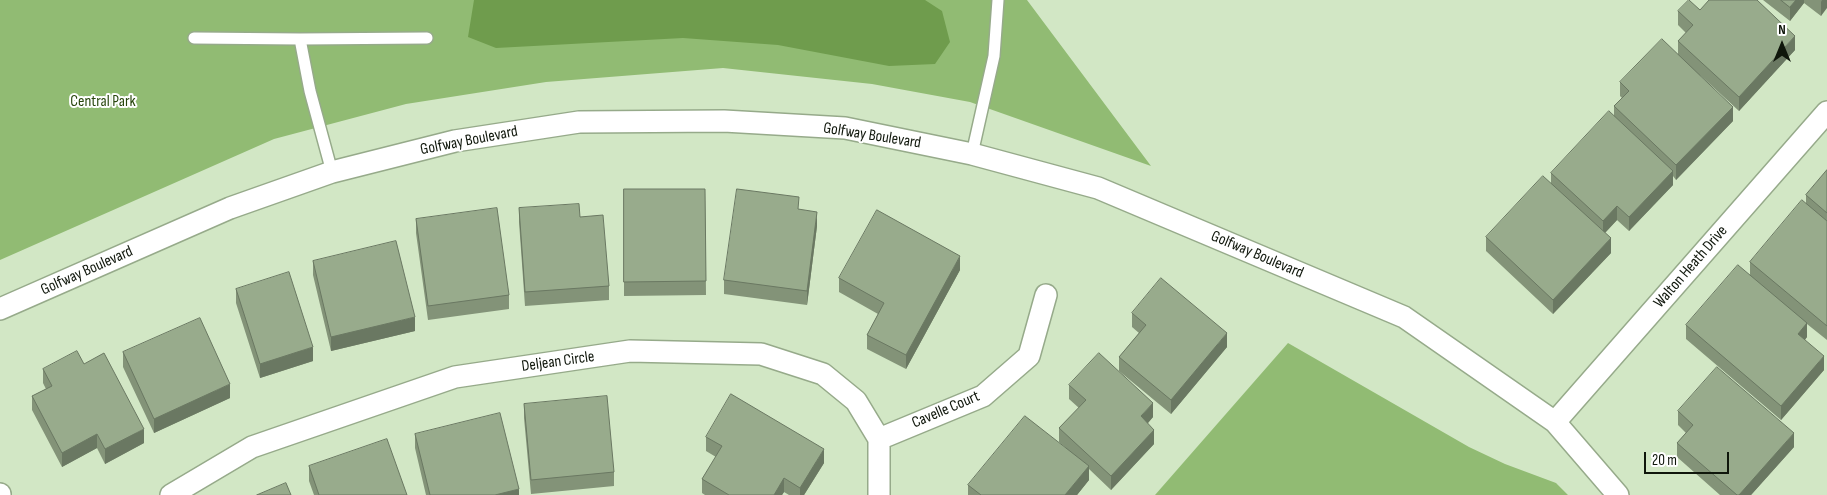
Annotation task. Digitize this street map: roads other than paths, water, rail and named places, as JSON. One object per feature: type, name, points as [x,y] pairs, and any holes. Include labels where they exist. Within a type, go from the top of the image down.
[{"type":"street","name":"Walton Heath Drive","points":[[1555,422],[1827,112]]},
{"type":"street","name":"Golfway Boulevard","points":[[0,309],[230,208],[332,172],[456,141],[579,122],[724,121],[845,128],[972,154],[1098,188],[1404,317],[1555,422],[1618,495]]},
{"type":"street","name":"Cavelle Court","points":[[879,439],[983,396],[1029,356],[1046,295]]},
{"type":"street","name":"Deljean Circle","points":[[172,495],[252,447],[456,377],[630,352],[761,354],[823,374],[856,401],[879,439]]},
{"type":"street","points":[[879,439],[879,495]]},
{"type":"lane","points":[[972,154],[994,56],[998,0]]},
{"type":"lane","points":[[194,38],[427,38]]},
{"type":"lane","points":[[300,39],[310,91],[332,172]]},
{"type":"park label","name":"Central Park","points":[[103,102]]}]
